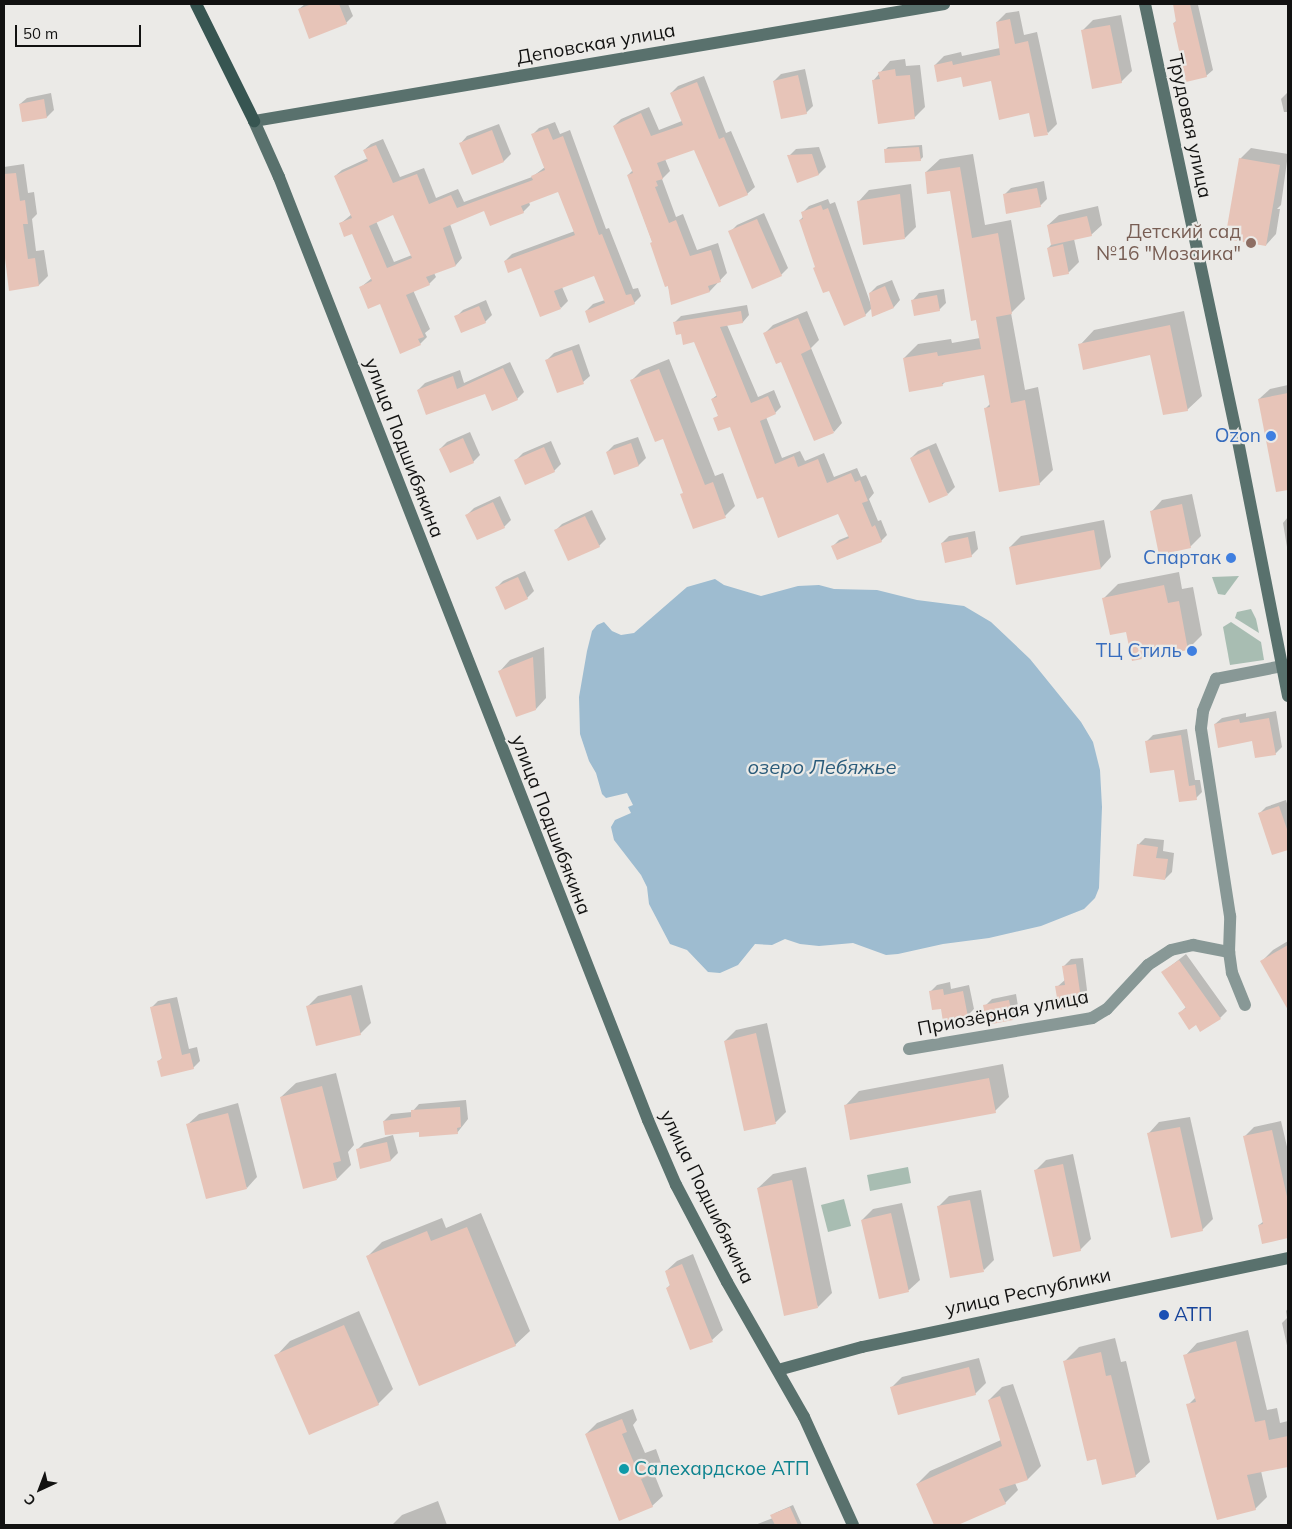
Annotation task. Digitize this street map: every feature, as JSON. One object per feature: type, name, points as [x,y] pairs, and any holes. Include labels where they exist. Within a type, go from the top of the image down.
[{"type":"main road","points":[[196,4],[254,121]]},
{"type":"main road","name":"Деповская улица","points":[[254,121],[944,4]]},
{"type":"main road","name":"Трудовая улица","points":[[1145,4],[1233,420],[1285,672],[1288,696]]},
{"type":"main road","name":"улица Подшибякина","points":[[254,121],[279,177],[641,1103],[676,1185],[727,1282],[807,1424],[852,1525]]},
{"type":"main road","name":"улица Республики","points":[[778,1370],[862,1347],[1288,1258]]},
{"type":"street","points":[[1245,1005],[1232,974],[1228,952],[1230,916],[1201,728],[1203,711],[1216,679],[1285,672]]},
{"type":"street","name":"Приозёрная улица","points":[[909,1049],[1092,1018],[1107,1008],[1148,966],[1171,950],[1193,945],[1228,952]]},
{"type":"green space","points":[[1239,576],[1225,595],[1218,594],[1212,577]]},
{"type":"green space","points":[[1251,609],[1256,619],[1259,633],[1235,618],[1237,612]]},
{"type":"green space","points":[[1231,622],[1261,642],[1264,660],[1230,665],[1223,627]]},
{"type":"green space","points":[[908,1167],[911,1183],[870,1191],[867,1175]]},
{"type":"green space","points":[[844,1199],[851,1226],[828,1232],[821,1205]]},
{"type":"water","name":"озеро Лебяжье","points":[[715,579],[724,585],[761,596],[798,586],[819,585],[834,589],[877,590],[917,600],[964,606],[991,622],[1030,659],[1081,722],[1093,742],[1100,770],[1102,807],[1099,888],[1095,898],[1084,909],[1041,926],[989,938],[943,944],[898,954],[886,955],[853,943],[819,946],[800,944],[785,939],[772,945],[755,944],[738,965],[720,973],[708,972],[687,950],[670,944],[649,904],[647,887],[641,875],[614,840],[611,827],[615,820],[631,813],[628,807],[633,805],[627,793],[606,798],[602,794],[596,773],[589,761],[580,734],[579,697],[592,631],[597,625],[604,622],[612,631],[621,635],[634,633],[687,587]]},
{"type":"building","points":[[312,4],[339,4],[347,24],[309,39],[298,9]]},
{"type":"building","points":[[1173,4],[1190,4],[1207,77],[1186,82],[1173,23],[1176,22]]},
{"type":"building","points":[[1010,19],[1015,44],[1028,41],[1048,135],[1034,137],[1029,113],[999,120],[991,81],[963,87],[961,77],[937,82],[934,65],[952,61],[953,65],[1000,55],[996,22]]},
{"type":"building","points":[[1110,25],[1122,83],[1092,89],[1081,30]]},
{"type":"building","points":[[895,69],[896,76],[910,75],[915,119],[878,124],[872,80],[880,79],[878,72]]},
{"type":"building","points":[[798,75],[807,114],[781,119],[773,81]]},
{"type":"building","points":[[697,82],[719,139],[724,137],[748,195],[719,207],[694,150],[657,163],[663,179],[656,181],[658,186],[655,187],[669,223],[676,220],[690,256],[711,250],[721,282],[708,286],[710,292],[671,305],[668,286],[665,287],[650,243],[652,242],[627,175],[633,173],[613,126],[641,113],[651,136],[683,125],[670,93]]},
{"type":"building","points":[[44,99],[47,118],[22,122],[19,104]]},
{"type":"building","points":[[548,128],[553,140],[563,136],[599,235],[602,234],[626,295],[631,294],[635,304],[589,323],[585,311],[605,303],[594,276],[554,291],[561,309],[540,317],[521,268],[508,273],[504,261],[575,235],[558,192],[521,206],[524,213],[490,226],[484,211],[443,228],[456,266],[426,277],[430,285],[406,295],[424,337],[418,339],[421,345],[400,354],[380,304],[368,309],[359,287],[372,281],[352,234],[344,237],[339,223],[352,218],[334,176],[368,161],[363,150],[376,145],[393,183],[417,174],[429,204],[451,195],[457,208],[533,180],[531,176],[545,170],[531,134]],"holes":[[[393,215],[412,258],[387,268],[369,226]]]},
{"type":"building","points":[[492,130],[504,162],[472,175],[459,143]]},
{"type":"building","points":[[919,147],[921,161],[885,163],[884,149]]},
{"type":"building","points":[[812,154],[819,175],[797,183],[787,155]]},
{"type":"building","points":[[1239,158],[1280,165],[1266,246],[1225,239]]},
{"type":"building","points":[[960,167],[972,238],[998,233],[1012,314],[996,317],[1011,403],[1025,400],[1040,485],[999,492],[984,408],[990,407],[984,375],[942,383],[943,386],[909,392],[903,358],[937,352],[938,356],[981,349],[976,320],[971,321],[950,191],[927,194],[925,172]]},
{"type":"building","points":[[16,173],[20,201],[25,200],[28,224],[23,224],[28,259],[35,258],[39,286],[9,291],[4,250],[4,174]]},
{"type":"building","points":[[1037,188],[1041,207],[1006,214],[1003,194]]},
{"type":"building","points":[[900,194],[905,239],[863,245],[857,201]]},
{"type":"building","points":[[821,205],[823,210],[828,208],[866,316],[844,326],[829,291],[823,293],[813,268],[815,267],[799,220],[803,219],[801,212]]},
{"type":"building","points":[[1087,216],[1092,236],[1051,245],[1047,225]]},
{"type":"building","points":[[757,219],[782,276],[752,289],[728,231]]},
{"type":"building","points":[[1063,244],[1069,274],[1053,277],[1047,248]]},
{"type":"building","points":[[885,286],[894,308],[872,317],[869,293]]},
{"type":"building","points":[[937,295],[940,311],[914,316],[911,300]]},
{"type":"building","points":[[479,306],[486,323],[461,333],[454,316]]},
{"type":"building","points":[[741,311],[743,323],[720,327],[751,403],[768,396],[776,414],[760,421],[775,464],[794,456],[798,467],[818,459],[827,483],[851,473],[855,482],[860,480],[868,501],[862,503],[872,527],[875,525],[882,542],[837,560],[831,546],[849,538],[838,514],[778,538],[763,497],[757,499],[730,427],[718,431],[713,418],[718,416],[711,399],[717,397],[694,342],[683,345],[681,334],[676,335],[673,322]]},
{"type":"building","points":[[798,318],[811,349],[801,354],[834,433],[814,441],[781,362],[776,364],[763,333]]},
{"type":"building","points":[[1170,325],[1188,411],[1163,415],[1150,355],[1083,370],[1078,344]]},
{"type":"building","points":[[572,350],[584,384],[557,393],[545,360]]},
{"type":"building","points":[[503,368],[518,400],[492,411],[485,394],[426,415],[417,390],[453,376],[457,389]]},
{"type":"building","points":[[659,369],[705,485],[713,482],[726,518],[693,529],[680,494],[683,493],[663,439],[655,442],[630,380]]},
{"type":"building","points":[[1288,393],[1288,490],[1276,492],[1258,399]]},
{"type":"building","points":[[463,438],[474,463],[450,473],[439,449]]},
{"type":"building","points":[[631,443],[639,466],[614,475],[606,452]]},
{"type":"building","points":[[544,447],[555,472],[525,485],[514,460]]},
{"type":"building","points":[[929,449],[948,495],[929,503],[910,458]]},
{"type":"building","points":[[493,502],[505,528],[477,540],[465,515]]},
{"type":"building","points":[[1182,504],[1191,548],[1159,555],[1150,511]]},
{"type":"building","points":[[585,516],[600,547],[568,561],[554,530]]},
{"type":"building","points":[[1094,530],[1101,569],[1016,585],[1009,547]]},
{"type":"building","points":[[968,537],[972,557],[945,563],[941,543]]},
{"type":"building","points":[[518,577],[528,599],[505,610],[495,587]]},
{"type":"building","points":[[1164,585],[1168,603],[1179,601],[1188,650],[1132,661],[1126,632],[1110,635],[1102,598]]},
{"type":"building","points":[[533,657],[536,710],[516,717],[498,671]]},
{"type":"building","points":[[1269,718],[1276,755],[1255,758],[1252,741],[1218,748],[1214,724],[1239,719],[1240,723]]},
{"type":"building","points":[[1181,735],[1189,786],[1195,785],[1197,800],[1179,802],[1174,770],[1150,773],[1145,741]]},
{"type":"building","points":[[1279,806],[1288,832],[1288,850],[1272,855],[1258,813]]},
{"type":"building","points":[[1137,844],[1158,847],[1156,858],[1168,859],[1165,880],[1133,876]]},
{"type":"building","points":[[1288,945],[1288,1010],[1260,961]]},
{"type":"building","points":[[1179,960],[1221,1019],[1200,1032],[1196,1025],[1189,1030],[1178,1013],[1186,1008],[1161,972]]},
{"type":"building","points":[[1076,964],[1082,1006],[1059,1010],[1055,986],[1065,985],[1062,966]]},
{"type":"building","points":[[943,989],[944,995],[963,991],[968,1017],[943,1022],[941,1009],[932,1010],[929,991]]},
{"type":"building","points":[[351,995],[361,1035],[316,1046],[306,1006]]},
{"type":"building","points":[[1009,1000],[1013,1020],[987,1025],[983,1005]]},
{"type":"building","points":[[170,1003],[182,1055],[190,1053],[194,1069],[161,1077],[157,1061],[162,1059],[150,1007]]},
{"type":"building","points":[[756,1033],[776,1124],[744,1131],[724,1041]]},
{"type":"building","points":[[989,1078],[996,1113],[850,1140],[844,1105]]},
{"type":"building","points":[[322,1086],[341,1161],[333,1163],[337,1180],[303,1189],[280,1097]]},
{"type":"building","points":[[460,1107],[461,1127],[457,1128],[458,1134],[419,1137],[419,1132],[385,1135],[383,1121],[411,1117],[411,1110]]},
{"type":"building","points":[[228,1113],[247,1189],[206,1199],[186,1124]]},
{"type":"building","points":[[1180,1127],[1203,1231],[1171,1238],[1147,1133]]},
{"type":"building","points":[[1272,1130],[1288,1201],[1288,1238],[1262,1244],[1258,1225],[1263,1224],[1243,1136]]},
{"type":"building","points":[[387,1142],[391,1161],[360,1169],[356,1149]]},
{"type":"building","points":[[1063,1164],[1081,1251],[1053,1257],[1034,1170]]},
{"type":"building","points":[[792,1180],[818,1308],[784,1316],[757,1188]]},
{"type":"building","points":[[970,1200],[984,1272],[950,1278],[937,1206]]},
{"type":"building","points":[[891,1213],[909,1292],[879,1299],[861,1220]]},
{"type":"building","points":[[467,1227],[516,1346],[419,1386],[366,1256],[427,1231],[431,1241]]},
{"type":"building","points":[[682,1264],[713,1342],[690,1350],[666,1288],[670,1286],[665,1271]]},
{"type":"building","points":[[344,1325],[379,1405],[309,1435],[274,1355]]},
{"type":"building","points":[[1236,1341],[1255,1422],[1265,1420],[1269,1440],[1288,1436],[1288,1467],[1247,1475],[1256,1510],[1217,1520],[1186,1404],[1196,1402],[1183,1355]]},
{"type":"building","points":[[1101,1352],[1106,1376],[1111,1375],[1136,1477],[1102,1485],[1096,1459],[1087,1461],[1063,1361]]},
{"type":"building","points":[[969,1367],[976,1395],[898,1415],[890,1387]]},
{"type":"building","points":[[1000,1396],[1028,1480],[999,1489],[1006,1504],[958,1525],[934,1525],[916,1484],[1002,1446],[988,1400]]},
{"type":"building","name":"Салехардское АТП","points":[[622,1419],[627,1432],[622,1434],[634,1463],[645,1459],[651,1475],[641,1479],[653,1507],[619,1521],[585,1434]]},
{"type":"building","points":[[790,1507],[798,1525],[775,1525],[770,1515]]},
{"type":"place","name":"Детский сад №16 \"Мозаика\"","points":[[1251,243]]},
{"type":"place","name":"Ozon","points":[[1271,436]]},
{"type":"place","name":"Спартак","points":[[1231,558]]},
{"type":"place","name":"ТЦ Стиль","points":[[1192,651]]},
{"type":"place","name":"АТП","points":[[1164,1315]]},
{"type":"place","name":"Салехардское АТП","points":[[624,1469]]}]
